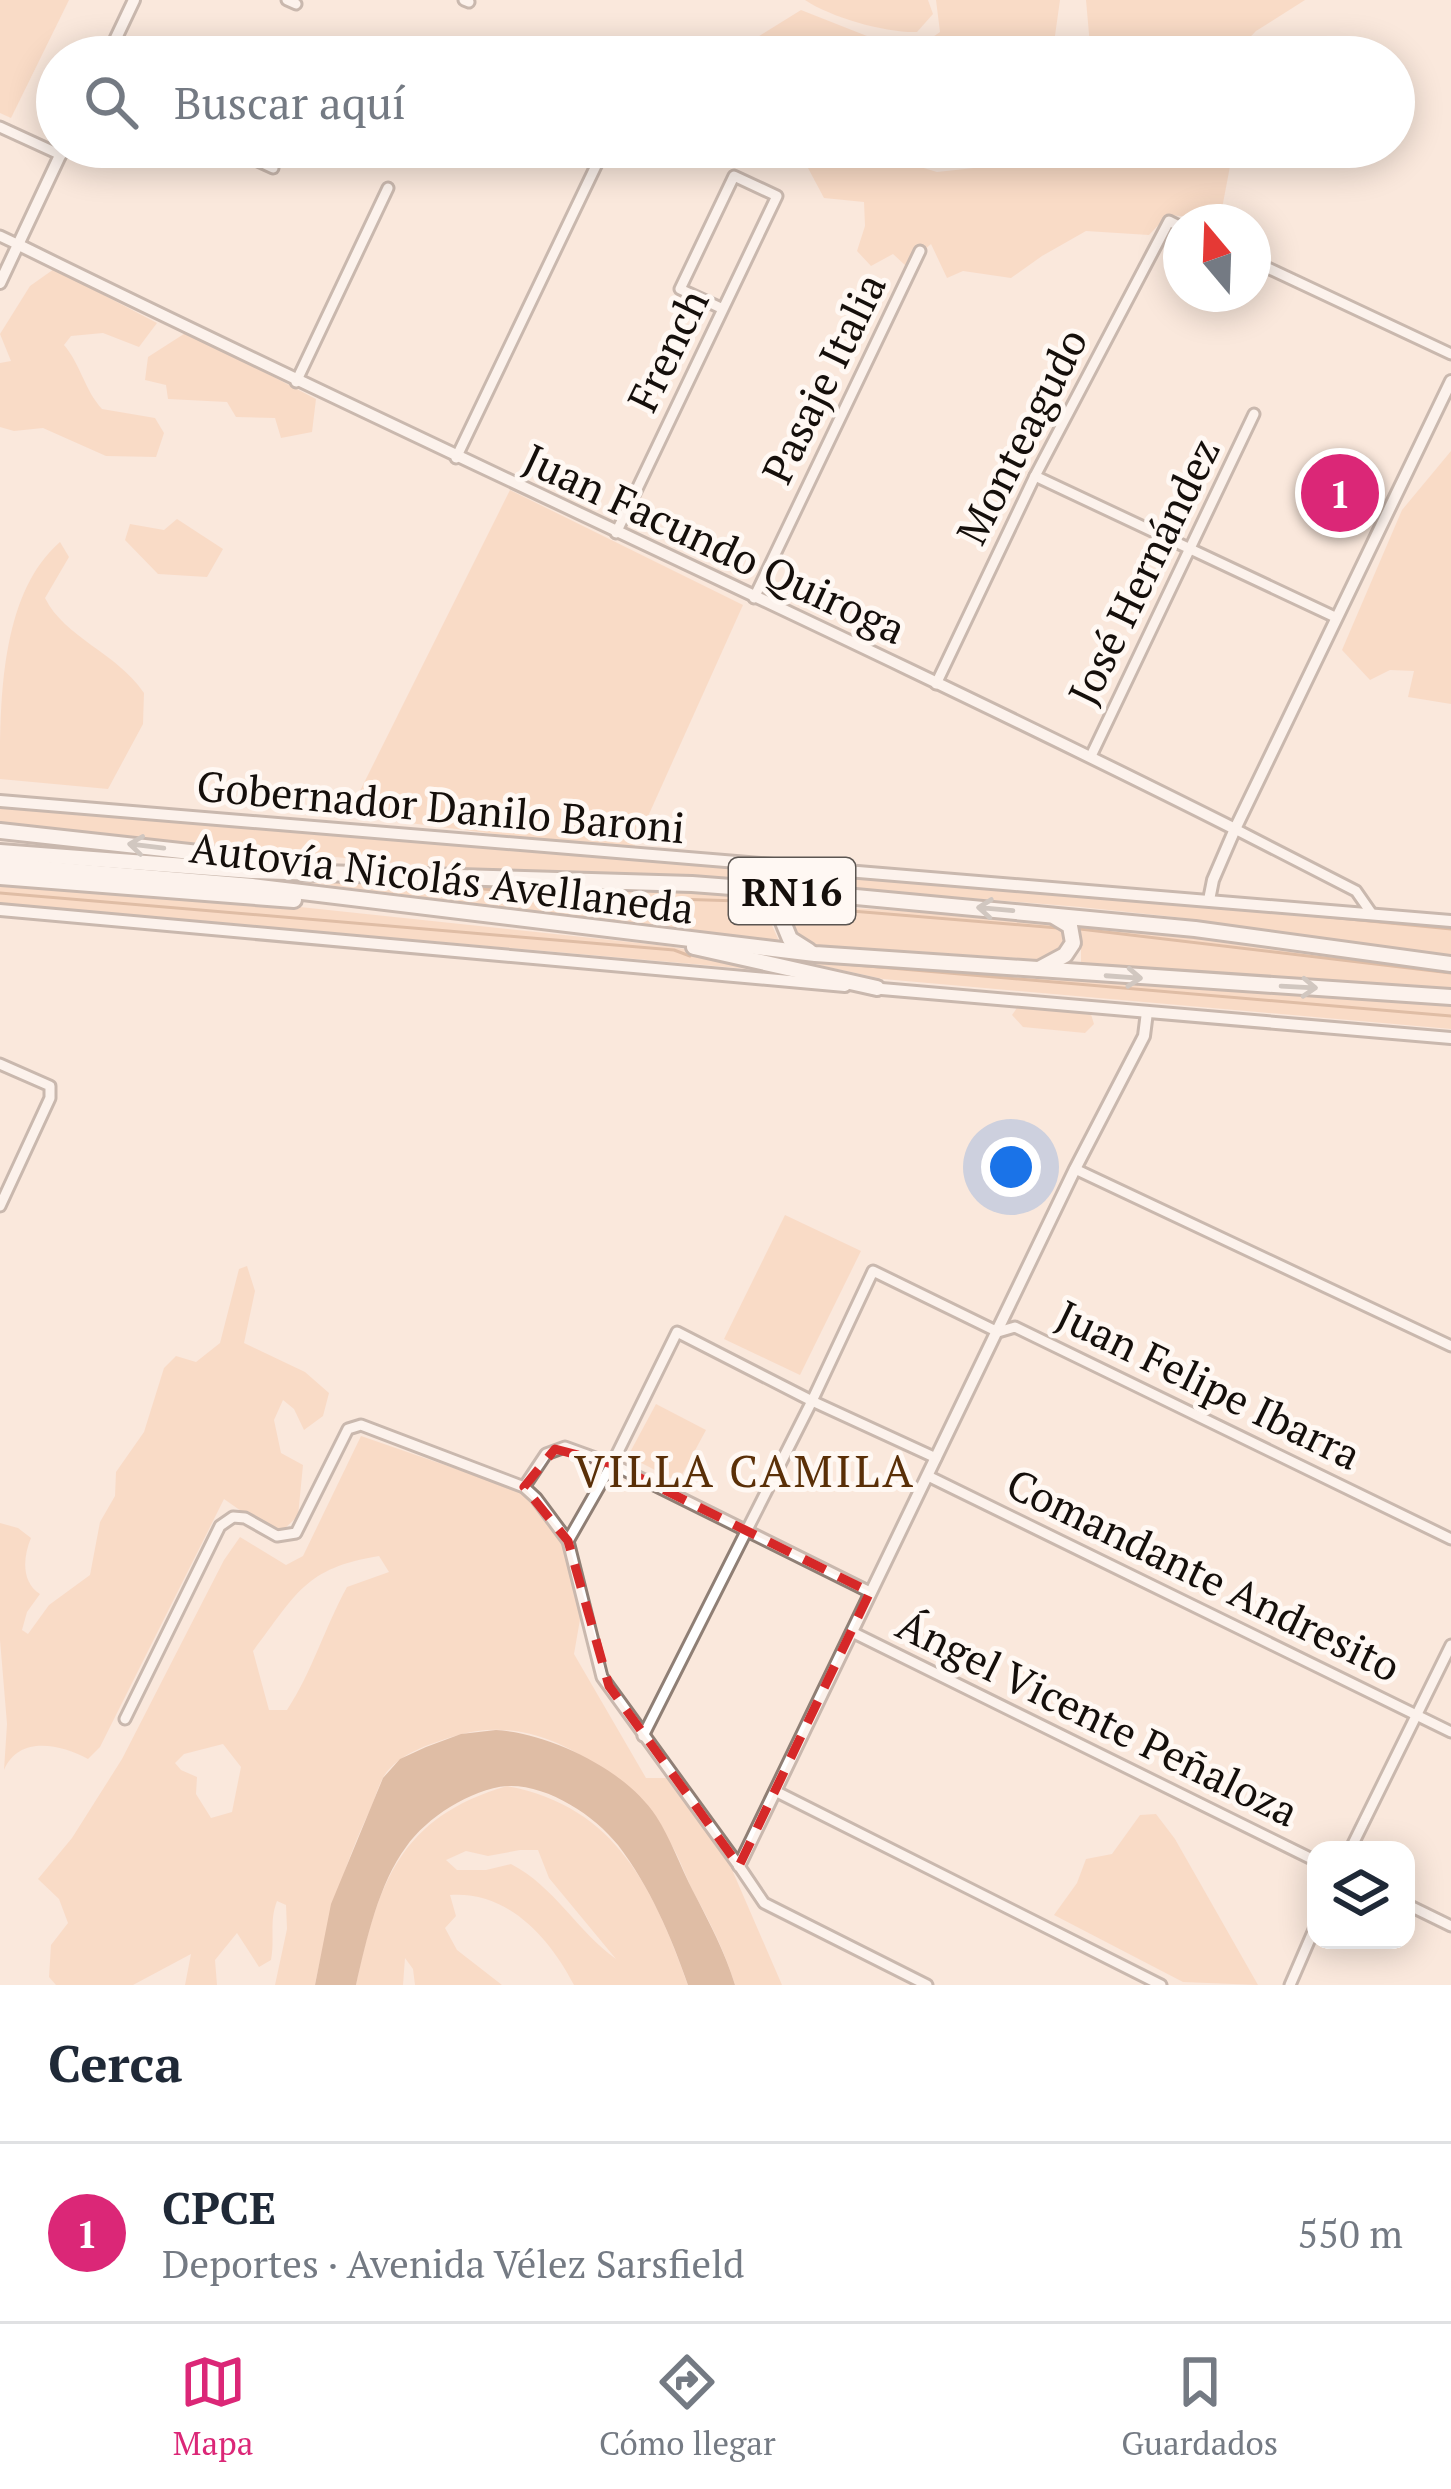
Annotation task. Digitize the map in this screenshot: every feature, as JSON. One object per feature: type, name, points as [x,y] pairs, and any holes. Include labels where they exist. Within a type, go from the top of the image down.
[{"type":"highway","points":[[0,831],[387,874]]},
{"type":"highway","name":"Autovía Nicolás Avellaneda","points":[[0,852],[252,871],[692,884],[824,894],[1043,913],[1451,964]]},
{"type":"highway","name":"Autovía Nicolás Avellaneda","points":[[0,865],[252,886],[815,954],[1451,997]]},
{"type":"highway","points":[[0,877],[423,907]]},
{"type":"highway","points":[[815,954],[790,939],[783,917],[794,901],[824,894]]},
{"type":"highway","points":[[1034,971],[1066,955],[1074,938],[1065,921],[1043,913]]},
{"type":"highway","points":[[625,933],[877,988]]},
{"type":"street","points":[[117,36],[134,0]]},
{"type":"street","points":[[0,127],[36,141]]},
{"type":"street","points":[[0,283],[55,168]]},
{"type":"street","points":[[456,458],[595,168]]},
{"type":"street","name":"French","points":[[616,533],[777,196],[734,176],[680,289],[723,309]]},
{"type":"street","points":[[296,382],[388,188]]},
{"type":"street","name":"Monteagudo","points":[[936,683],[1035,476],[1163,231]]},
{"type":"street","points":[[0,236],[19,244]]},
{"type":"street","name":"Juan Facundo Quiroga","points":[[19,244],[296,382],[1091,756],[1356,891],[1372,914]]},
{"type":"street","name":"Pasaje Italia","points":[[754,598],[920,251]]},
{"type":"street","points":[[1271,269],[1451,354]]},
{"type":"street","points":[[1209,900],[1235,829],[1451,381]]},
{"type":"street","name":"José Hernández","points":[[1091,756],[1254,414]]},
{"type":"street","points":[[1035,476],[1335,617]]},
{"type":"street","name":"Gobernador Danilo Baroni","points":[[0,801],[1451,921]]},
{"type":"street","points":[[1,912],[1451,1038]]},
{"type":"street","points":[[739,1866],[1075,1168],[1144,1036],[1147,1012]]},
{"type":"street","points":[[0,1064],[50,1086],[50,1098],[0,1206]]},
{"type":"street","points":[[1075,1168],[1451,1346]]},
{"type":"street","name":"Juan Felipe Ibarra","points":[[812,1401],[873,1270],[998,1331],[1015,1327],[1451,1539]]},
{"type":"street","points":[[568,1540],[612,1465],[677,1332],[937,1458]]},
{"type":"street","points":[[644,1736],[812,1401]]},
{"type":"street","points":[[125,1719],[220,1526],[233,1517],[245,1518],[277,1536],[296,1533],[348,1429],[362,1425],[524,1487],[568,1540],[602,1676],[764,1903],[927,1985]]},
{"type":"street","name":"Ángel Vicente Peñaloza","points":[[524,1487],[546,1454],[565,1448],[612,1465],[870,1592]]},
{"type":"street","name":"Comandante Andresito","points":[[928,1476],[1451,1732]]},
{"type":"street","name":"Ángel Vicente Peñaloza","points":[[851,1632],[1307,1857]]},
{"type":"street","points":[[1354,1841],[1451,1645]]},
{"type":"street","points":[[775,1792],[1161,1985]]},
{"type":"street","points":[[1415,1908],[1451,1926]]},
{"type":"street","points":[[1289,1985],[1307,1945]]},
{"type":"highlighted area","points":[[555,1449],[612,1464],[870,1592],[739,1866],[609,1686],[568,1541],[524,1487]]},
{"type":"shaded area","points":[[0,0],[69,0],[51,36],[36,36],[36,67],[11,118],[0,113]]},
{"type":"shaded area","points":[[805,0],[928,0],[933,14],[917,32],[904,32],[844,18]]},
{"type":"shaded area","points":[[936,0],[1060,0],[1055,36],[934,36],[940,32]]},
{"type":"shaded area","points":[[1086,0],[1305,0],[1251,36],[1089,36]]},
{"type":"shaded area","points":[[801,10],[867,36],[759,36]]},
{"type":"shaded area","points":[[808,168],[937,172],[1230,168],[1223,204],[1163,204],[1163,220],[1149,235],[1086,231],[1011,278],[963,271],[947,278],[931,244],[906,266],[893,254],[871,266],[857,251],[865,226],[864,202],[824,198]]},
{"type":"shaded area","points":[[54,269],[157,323],[139,347],[103,333],[71,336],[64,345],[102,409],[155,418],[164,433],[156,457],[106,456],[43,428],[14,431],[0,427],[0,363],[11,361],[0,334],[30,286]]},
{"type":"shaded area","points":[[187,332],[316,399],[312,432],[281,438],[275,418],[236,417],[227,402],[168,399],[166,385],[145,380],[148,357]]},
{"type":"shaded area","points":[[1451,451],[1451,704],[1408,697],[1414,671],[1390,670],[1370,680],[1342,650],[1402,510]]},
{"type":"shaded area","points":[[510,490],[743,605],[632,852],[348,815]]},
{"type":"shaded area","points":[[177,519],[223,549],[207,577],[158,574],[125,540],[130,524],[164,530]]},
{"type":"shaded area","points":[[60,542],[69,557],[45,598],[65,624],[120,666],[144,693],[143,724],[108,789],[0,779],[3,683],[15,619],[40,564]]},
{"type":"shaded area","points":[[0,806],[1451,928],[1451,956],[1080,907],[725,878],[453,869],[0,823]]},
{"type":"shaded area","points":[[303,882],[689,890],[769,898],[774,900],[771,923],[779,941]]},
{"type":"shaded area","points":[[0,883],[300,907],[667,946],[840,977],[0,903]]},
{"type":"shaded area","points":[[805,905],[1046,920],[1060,926],[1068,943],[1050,960],[804,944],[788,929],[793,911]]},
{"type":"shaded area","points":[[1072,923],[1451,971],[1451,989],[1081,965],[1081,937]]},
{"type":"shaded area","points":[[768,954],[1451,1005],[1451,1029],[883,979]]},
{"type":"shaded area","points":[[1019,1005],[1090,1011],[1094,1024],[1085,1033],[1023,1027],[1012,1015]]},
{"type":"shaded area","points":[[785,1215],[861,1251],[800,1375],[724,1339]]},
{"type":"shaded area","points":[[247,1266],[255,1291],[244,1343],[305,1372],[329,1393],[323,1416],[304,1430],[294,1409],[283,1400],[274,1420],[281,1453],[303,1465],[298,1516],[284,1529],[261,1525],[224,1499],[100,1747],[88,1759],[65,1749],[30,1747],[20,1751],[4,1770],[7,1724],[0,1640],[0,1523],[31,1538],[25,1569],[29,1583],[40,1594],[27,1612],[22,1630],[28,1634],[49,1605],[90,1575],[100,1522],[115,1496],[116,1472],[144,1432],[164,1368],[176,1356],[196,1362],[220,1343],[239,1269]]},
{"type":"shaded area","points":[[656,1404],[706,1430],[678,1482],[628,1456]]},
{"type":"shaded area","points":[[361,1436],[523,1492],[563,1542],[582,1608],[574,1654],[646,1778],[672,1778],[730,1865],[782,1985],[735,1985],[674,1849],[624,1788],[574,1751],[546,1739],[517,1731],[486,1730],[416,1750],[384,1776],[344,1874],[315,1985],[275,1985],[287,1929],[286,1905],[277,1901],[271,1960],[259,1967],[237,1933],[215,1960],[217,1985],[185,1985],[191,1954],[133,1985],[56,1985],[49,1977],[51,1945],[68,1923],[59,1899],[38,1879],[72,1838],[122,1759],[240,1537],[286,1565],[303,1556]],"holes":[[[379,1556],[389,1572],[347,1587],[287,1710],[269,1710],[253,1651],[304,1587],[334,1568]],[[223,1744],[241,1767],[232,1812],[211,1818],[196,1794],[197,1777],[175,1763],[184,1754]]]},
{"type":"shaded area","points":[[496,1730],[539,1738],[584,1756],[642,1799],[666,1834],[735,1985],[688,1985],[650,1895],[608,1834],[553,1796],[507,1786],[464,1799],[415,1836],[381,1895],[356,1985],[315,1985],[331,1904],[383,1778],[400,1759],[426,1747],[461,1734]]},
{"type":"shaded area","points":[[507,1786],[545,1796],[603,1832],[645,1885],[688,1985],[574,1985],[552,1950],[524,1920],[490,1901],[450,1895],[456,1916],[445,1928],[457,1950],[502,1985],[415,1985],[413,1969],[405,1958],[403,1985],[356,1985],[374,1915],[400,1859],[441,1816]],"holes":[[[538,1850],[549,1878],[616,1959],[540,1884],[511,1864],[457,1870],[446,1860],[466,1851],[488,1856]]]},
{"type":"shaded area","points":[[1156,1814],[1258,1985],[1183,1982],[1054,1915],[1077,1883],[1086,1859],[1112,1854],[1140,1815]]},
{"type":"waterway","points":[[428,885],[576,896],[769,902]]},
{"type":"waterway","points":[[0,893],[674,950],[690,956]]},
{"type":"waterway","points":[[803,907],[1058,928]]},
{"type":"waterway","points":[[1247,909],[1451,929]]},
{"type":"waterway","points":[[1080,929],[1451,973]]},
{"type":"waterway","points":[[844,964],[1451,1016]]},
{"type":"place","name":"CPCE","points":[[1340,493]]},
{"type":"district","name":"VILLA CAMILA","points":[[745,1470]]}]
